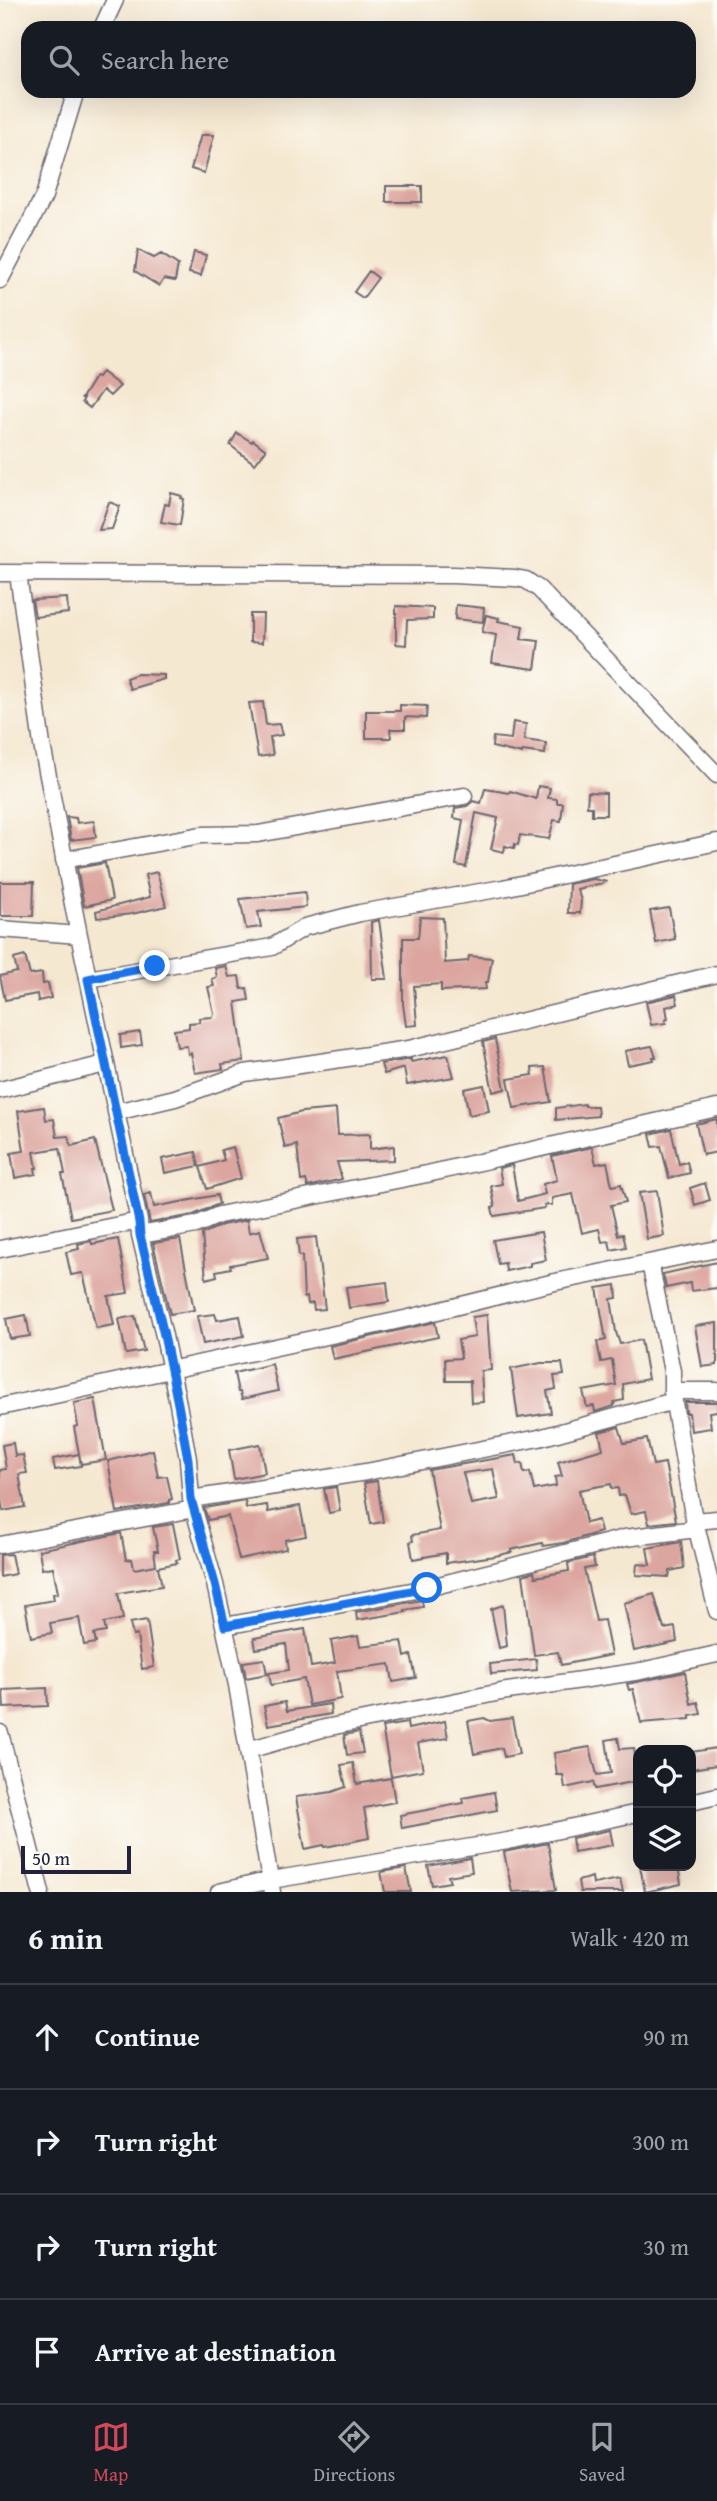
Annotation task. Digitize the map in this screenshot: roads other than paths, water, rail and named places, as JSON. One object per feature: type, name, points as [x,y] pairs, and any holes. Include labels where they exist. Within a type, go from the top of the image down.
[{"type":"street","points":[[105,21],[115,0]]},
{"type":"street","points":[[0,280],[44,196],[74,98]]},
{"type":"street","points":[[0,573],[453,575],[523,579],[539,589],[717,775]]},
{"type":"street","points":[[18,574],[42,746],[139,1228],[171,1368],[188,1459],[192,1504],[225,1626],[271,1886]]},
{"type":"street","points":[[64,860],[201,835],[258,834],[464,796]]},
{"type":"street","points":[[88,979],[272,947],[305,927],[360,913],[503,888],[717,842]]},
{"type":"street","points":[[0,929],[79,935]]},
{"type":"street","points":[[116,1112],[175,1098],[245,1073],[409,1049],[717,974]]},
{"type":"street","points":[[0,1090],[105,1063]]},
{"type":"street","points":[[0,1249],[139,1228],[196,1225],[219,1215],[427,1174],[717,1108]]},
{"type":"street","points":[[0,1407],[171,1368],[282,1347],[555,1282],[717,1249]]},
{"type":"street","points":[[650,1263],[672,1371],[673,1396],[695,1525],[717,1611]]},
{"type":"street","points":[[0,1545],[192,1504],[540,1438],[673,1396],[717,1391]]},
{"type":"street","points":[[225,1626],[427,1588],[625,1538],[717,1519]]},
{"type":"street","points":[[248,1749],[325,1728],[500,1692],[642,1671],[717,1654]]},
{"type":"street","points":[[0,1733],[41,1892]]},
{"type":"street","points":[[696,1801],[717,1796]]},
{"type":"street","points":[[219,1892],[271,1886],[633,1814]]}]
